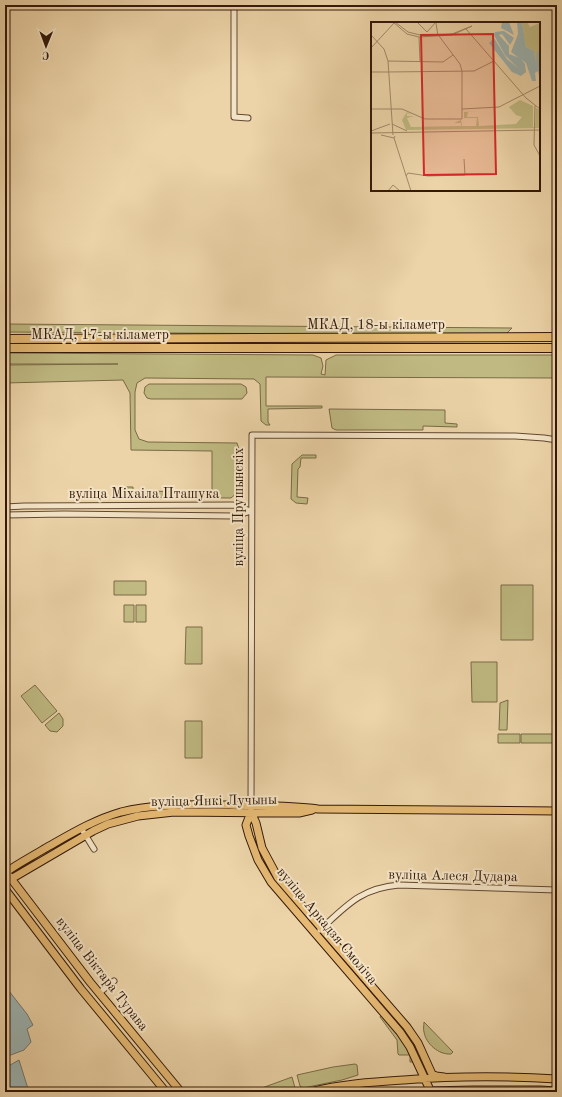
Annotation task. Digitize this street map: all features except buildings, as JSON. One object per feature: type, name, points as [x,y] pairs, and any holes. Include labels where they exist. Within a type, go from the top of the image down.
[{"type":"highway","name":"МКАД, 18-ы кіламетр","points":[[195,339],[557,337]]},
{"type":"highway","name":"МКАД, 17-ы кіламетр","points":[[5,339],[195,339]]},
{"type":"highway","name":"МКАД, 17-ы кіламетр","points":[[5,348],[195,348]]},
{"type":"highway","name":"МКАД, 18-ы кіламетр","points":[[195,348],[557,348]]},
{"type":"main road","name":"вуліца Янкі Лучыны","points":[[5,872],[81,828],[107,816],[138,809],[174,805],[251,809]]},
{"type":"main road","name":"вуліца Янкі Лучыны","points":[[8,879],[85,835],[108,824],[138,816],[174,812],[299,806],[318,809],[557,811]]},
{"type":"main road","name":"вуліца Аркадзя Смоліча","points":[[251,809],[262,848],[278,878],[400,1032],[410,1047],[430,1091]]},
{"type":"main road","name":"вуліца Віктара Турава","points":[[5,872],[8,879],[99,993],[181,1092]]},
{"type":"main road","name":"вуліца Віктара Турава","points":[[5,889],[81,989],[166,1092]]},
{"type":"main road","name":"вуліца Аркадзя Смоліча","points":[[319,931],[407,1027],[418,1043],[432,1074],[444,1077]]},
{"type":"main road","points":[[310,1092],[351,1084],[423,1078],[557,1079]]},
{"type":"main road","points":[[385,1092],[557,1091]]},
{"type":"street","points":[[234,5],[234,117],[248,118]]},
{"type":"street","name":"вуліца Прушынскіх","points":[[251,809],[252,435],[515,436],[557,440]]},
{"type":"street","name":"вуліца Міхаіла Пташука","points":[[5,507],[233,505],[251,511]]},
{"type":"street","name":"вуліца Міхаіла Пташука","points":[[5,515],[71,514],[239,516],[251,511]]},
{"type":"street","points":[[81,828],[94,849]]},
{"type":"street","name":"вуліца Алеся Дудара","points":[[319,931],[354,899],[375,888],[399,885],[557,890]]},
{"type":"street","points":[[99,993],[114,981]]},
{"type":"shaded area","points":[[5,324],[512,328],[505,335],[5,332]]},
{"type":"shaded area","points":[[5,353],[313,355],[321,358],[323,366],[321,374],[325,375],[326,360],[336,355],[557,355],[557,378],[266,377],[266,406],[322,406],[322,408],[268,409],[268,422],[270,425],[266,425],[261,421],[260,384],[254,379],[145,378],[137,383],[135,392],[135,430],[139,439],[148,442],[237,443],[239,449],[239,491],[231,498],[124,497],[124,490],[126,487],[133,487],[133,491],[212,492],[212,451],[131,450],[130,393],[123,380],[5,383],[5,365],[118,364],[5,364]]},
{"type":"shaded area","points":[[149,384],[241,384],[246,387],[247,393],[242,399],[151,399],[147,398],[144,393],[145,387]]},
{"type":"shaded area","points":[[329,409],[445,410],[445,423],[457,424],[457,427],[423,426],[423,430],[336,430],[332,428]]},
{"type":"shaded area","points":[[302,455],[316,455],[316,458],[301,458],[300,467],[298,469],[297,497],[308,498],[307,504],[296,503],[291,499],[292,464]]},
{"type":"shaded area","points":[[114,581],[146,581],[146,595],[114,595]]},
{"type":"shaded area","points":[[501,585],[533,585],[533,640],[501,640]]},
{"type":"shaded area","points":[[124,605],[134,605],[134,622],[124,622]]},
{"type":"shaded area","points":[[136,605],[146,605],[146,622],[136,622]]},
{"type":"shaded area","points":[[186,627],[202,627],[202,664],[185,664]]},
{"type":"shaded area","points":[[471,662],[497,662],[497,702],[472,702]]},
{"type":"shaded area","points":[[35,685],[57,711],[42,723],[21,696]]},
{"type":"shaded area","points":[[508,700],[507,730],[499,730],[500,703]]},
{"type":"shaded area","points":[[59,713],[63,719],[63,726],[57,732],[50,731],[45,725]]},
{"type":"shaded area","points":[[185,721],[202,721],[202,758],[185,758]]},
{"type":"shaded area","points":[[498,734],[520,734],[520,743],[498,743]]},
{"type":"shaded area","points":[[521,734],[557,734],[557,743],[521,743]]},
{"type":"shaded area","points":[[382,1013],[403,1039],[415,1062],[410,1062],[410,1055],[398,1054],[397,1040],[380,1017]]},
{"type":"shaded area","points":[[424,1022],[453,1052],[451,1054],[438,1051],[427,1041],[424,1032]]},
{"type":"shaded area","points":[[355,1064],[357,1065],[358,1075],[303,1088],[300,1086],[297,1075]]},
{"type":"shaded area","points":[[292,1077],[295,1088],[293,1091],[251,1092]]},
{"type":"water","points":[[5,986],[27,1014],[33,1025],[27,1029],[31,1042],[24,1050],[8,1056],[5,1059]]},
{"type":"water","points":[[19,1060],[29,1092],[5,1092],[5,1068]]}]
